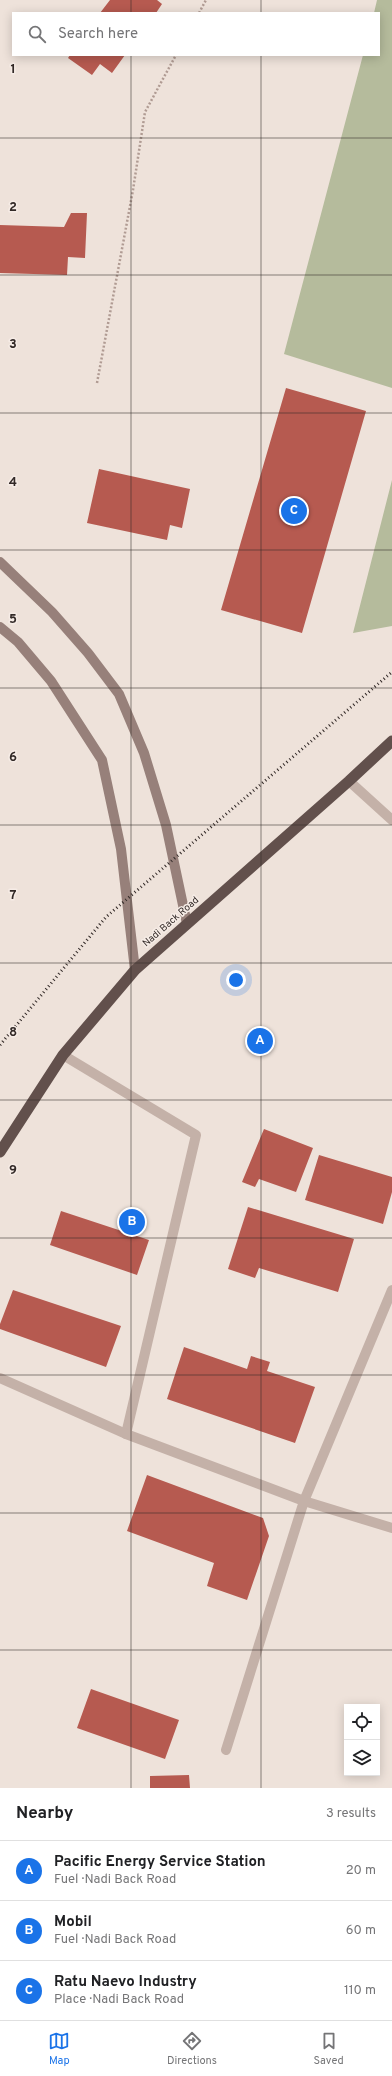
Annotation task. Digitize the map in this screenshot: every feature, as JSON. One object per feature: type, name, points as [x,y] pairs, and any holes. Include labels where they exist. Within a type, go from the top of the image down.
[{"type":"highway","name":"Nadi Back Road","points":[[0,1152],[63,1055],[135,970],[349,781],[392,741]]},
{"type":"main road","points":[[0,562],[52,612],[88,653],[119,694],[144,753],[166,825],[187,924]]},
{"type":"main road","points":[[0,627],[18,642],[51,682],[102,760],[121,850],[135,970]]},
{"type":"street","points":[[349,781],[392,820]]},
{"type":"street","points":[[63,1055],[196,1135],[126,1434]]},
{"type":"street","points":[[226,1750],[304,1501],[392,1290]]},
{"type":"street","points":[[0,1378],[126,1434],[304,1501],[392,1528]]},
{"type":"path","points":[[200,12],[206,0]]},
{"type":"path","points":[[98,383],[133,190],[145,112],[175,56]]},
{"type":"green space","points":[[377,0],[392,0],[392,388],[284,354],[363,56],[380,56],[380,12],[374,12]]},
{"type":"green space","points":[[392,480],[392,626],[353,633]]},
{"type":"building","points":[[110,0],[157,0],[162,4],[157,12],[101,12]]},
{"type":"building","points":[[69,56],[124,56],[112,73],[100,64],[92,75],[68,58]]},
{"type":"building","points":[[71,213],[87,213],[85,258],[68,257],[67,275],[0,273],[0,225],[64,227]]},
{"type":"building","points":[[286,388],[366,411],[302,633],[221,610]]},
{"type":"building","points":[[99,469],[190,489],[182,528],[170,525],[167,540],[87,523]]},
{"type":"building","points":[[264,1129],[313,1148],[296,1192],[259,1179],[255,1187],[242,1182]]},
{"type":"building","points":[[319,1155],[392,1177],[392,1192],[383,1224],[305,1200]]},
{"type":"building","points":[[248,1207],[354,1239],[338,1292],[259,1268],[255,1278],[228,1269]]},
{"type":"building","points":[[61,1211],[149,1240],[137,1275],[50,1245]]},
{"type":"building","points":[[13,1290],[121,1326],[106,1367],[0,1329],[0,1324]]},
{"type":"building","points":[[184,1347],[247,1369],[251,1356],[270,1362],[267,1371],[315,1387],[295,1443],[167,1399]]},
{"type":"building","points":[[147,1475],[263,1518],[269,1536],[247,1600],[207,1586],[214,1563],[127,1531]]},
{"type":"building","points":[[91,1689],[179,1720],[165,1759],[77,1728]]},
{"type":"building","points":[[189,1775],[190,1788],[150,1788],[150,1776]]},
{"type":"railway","points":[[0,1045],[106,917],[392,672]]},
{"type":"place","name":"Ratu Naevo Industry","points":[[294,511]]},
{"type":"place","name":"Pacific Energy Service Station","points":[[260,1041]]},
{"type":"place","name":"Mobil","points":[[132,1222]]}]
